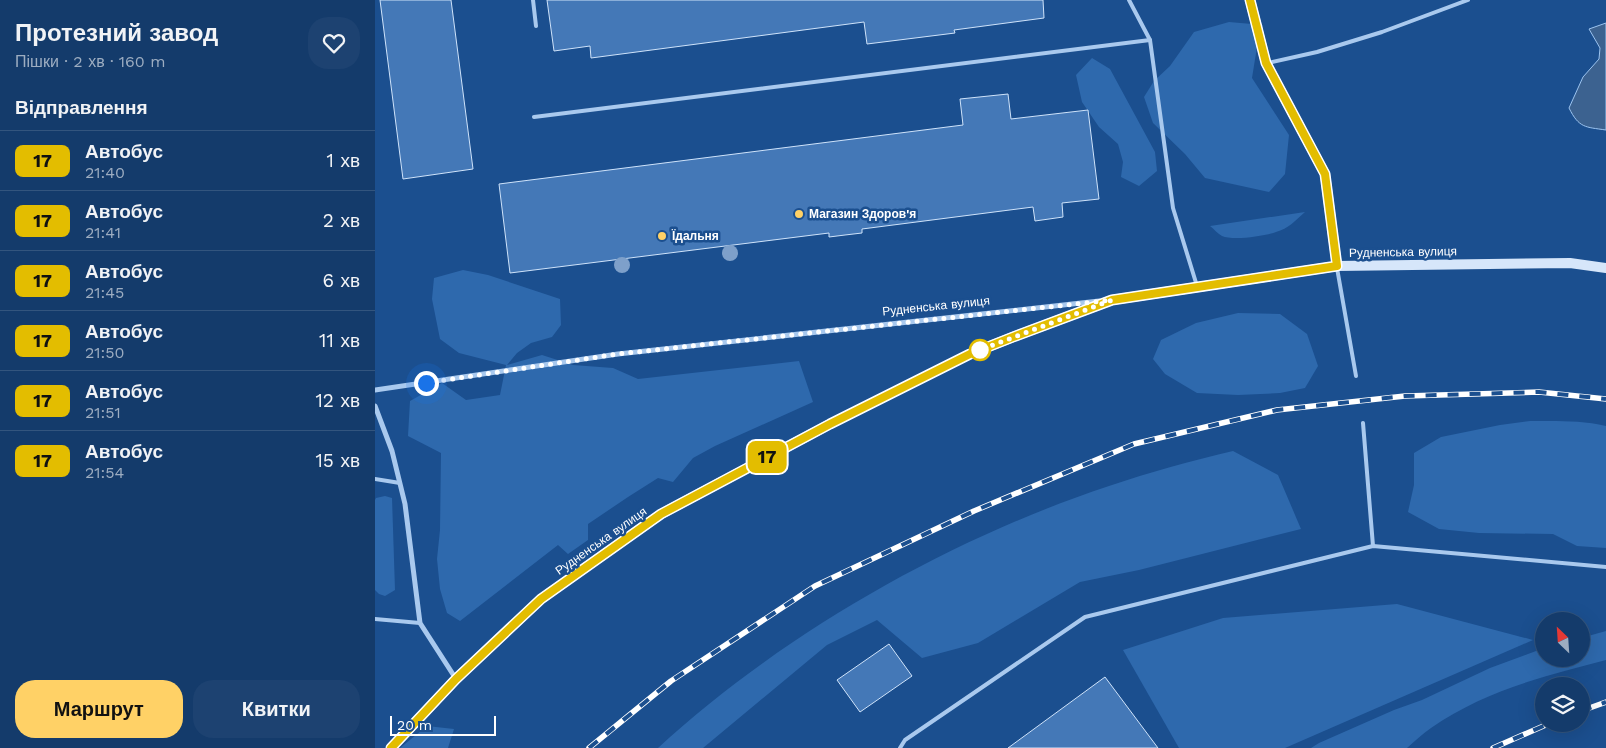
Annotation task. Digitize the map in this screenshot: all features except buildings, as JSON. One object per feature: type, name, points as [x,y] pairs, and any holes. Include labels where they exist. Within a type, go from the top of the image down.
[{"type":"street","points":[[1250,0],[1266,63],[1325,174],[1337,266]]},
{"type":"street","name":"Рудненська вулиця","points":[[375,390],[618,354],[1112,300],[1337,266],[1570,263],[1606,268]]},
{"type":"street","name":"Рудненська вулиця","points":[[391,748],[456,679],[541,599],[661,514],[830,424],[970,354],[1112,300]]},
{"type":"street","points":[[375,406],[391,451],[405,504],[420,623],[456,679]]},
{"type":"lane","points":[[533,0],[536,26]]},
{"type":"lane","points":[[1129,0],[1150,40],[1173,208],[1197,288]]},
{"type":"lane","points":[[1266,63],[1317,52],[1382,32],[1469,0]]},
{"type":"lane","points":[[535,117],[1150,40]]},
{"type":"lane","points":[[1337,266],[1356,376]]},
{"type":"lane","points":[[1363,423],[1373,546]]},
{"type":"lane","points":[[375,479],[400,483]]},
{"type":"lane","points":[[900,748],[905,740],[1085,617],[1373,546],[1606,567]]},
{"type":"lane","points":[[375,619],[420,623]]},
{"type":"shaded area","points":[[1229,22],[1263,25],[1252,78],[1289,135],[1285,174],[1269,192],[1205,178],[1185,154],[1153,123],[1144,97],[1154,81],[1170,66],[1194,32]]},
{"type":"shaded area","points":[[1606,23],[1606,130],[1583,125],[1576,119],[1569,108],[1583,77],[1599,59],[1600,48],[1589,29]]},
{"type":"shaded area","points":[[1092,58],[1110,69],[1155,152],[1157,171],[1139,186],[1121,177],[1123,162],[1118,144],[1099,127],[1082,102],[1076,75]]},
{"type":"shaded area","points":[[1305,212],[1292,224],[1271,234],[1241,238],[1227,237],[1221,235],[1210,226]]},
{"type":"shaded area","points":[[463,270],[488,275],[560,299],[561,325],[552,337],[531,343],[517,353],[507,365],[542,355],[573,365],[613,368],[638,379],[799,361],[813,402],[715,446],[693,458],[673,482],[658,478],[588,524],[588,540],[568,554],[558,545],[460,621],[447,613],[440,589],[437,559],[440,530],[441,453],[408,436],[410,401],[442,383],[466,400],[500,395],[506,365],[459,353],[440,339],[432,299],[434,278]]},
{"type":"shaded area","points":[[1238,313],[1280,314],[1307,334],[1318,366],[1305,388],[1280,393],[1238,395],[1197,393],[1165,374],[1153,359],[1161,340],[1196,323]]},
{"type":"shaded area","points":[[1530,421],[1578,422],[1606,426],[1606,548],[1577,546],[1553,534],[1479,533],[1439,529],[1408,512],[1414,485],[1414,453],[1441,437]]},
{"type":"shaded area","points":[[1233,451],[1278,475],[1301,529],[1139,570],[1080,582],[978,643],[922,658],[877,620],[827,645],[703,748],[658,748],[706,706],[758,666],[870,594],[929,562],[988,533],[1109,486]]},
{"type":"shaded area","points":[[385,496],[392,498],[395,590],[385,596],[375,590],[375,500]]},
{"type":"shaded area","points":[[1397,604],[1533,640],[1285,748],[1179,748],[1123,650],[1223,618]]},
{"type":"shaded area","points":[[1606,631],[1606,660],[1590,664],[1590,635]]},
{"type":"shaded area","points":[[1535,651],[1535,668],[1575,668],[1544,677],[1535,677],[1535,680],[1493,694],[1451,715],[1428,730],[1407,748],[1311,748],[1394,710],[1422,700],[1490,668]]},
{"type":"shaded area","points":[[427,726],[454,729],[448,748],[400,748]]},
{"type":"railway","points":[[589,748],[671,681],[815,586],[974,511],[1134,444],[1277,410],[1405,396],[1539,392],[1606,399]]},
{"type":"railway","points":[[1590,708],[1606,702]]},
{"type":"railway","points":[[1493,748],[1535,730]]},
{"type":"bus line","name":"17","points":[[391,748],[456,679],[541,599],[661,514],[830,424],[970,354],[1112,300],[1337,266],[1325,174],[1266,63],[1250,0]]},
{"type":"place","name":"Магазин Здоров'я","points":[[799,214]]},
{"type":"place","name":"Їдальня","points":[[662,236]]},
{"type":"route","points":[[426,383],[618,354],[1112,300],[980,350]]}]
